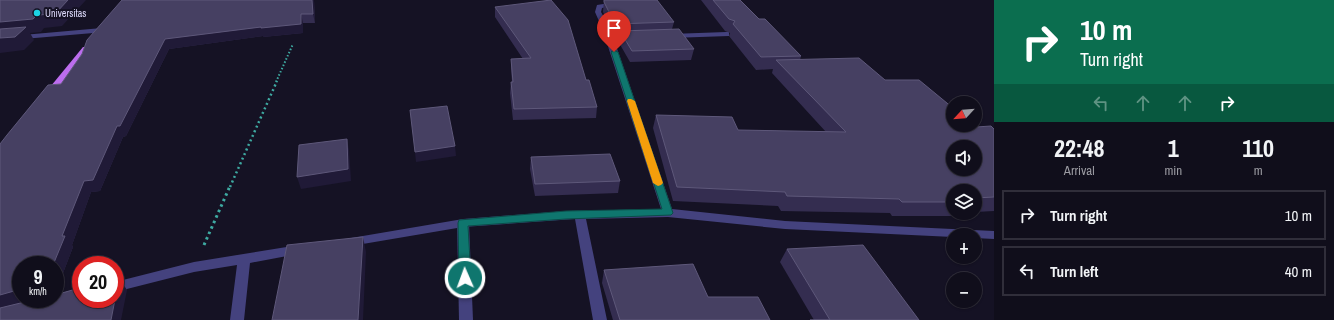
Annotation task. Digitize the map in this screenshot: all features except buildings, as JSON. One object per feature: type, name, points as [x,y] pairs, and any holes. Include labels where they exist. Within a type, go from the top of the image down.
[{"type":"main road","points":[[44,101],[104,27]]},
{"type":"street","points":[[624,4],[599,6],[598,12],[613,37],[668,213]]},
{"type":"street","points":[[0,39],[104,27]]},
{"type":"street","points":[[664,36],[726,34]]},
{"type":"street","points":[[338,244],[463,223],[580,215],[668,213],[785,225],[994,235]]},
{"type":"street","points":[[580,215],[600,320]]},
{"type":"street","points":[[463,223],[466,320]]},
{"type":"street","points":[[124,285],[194,267],[308,248]]},
{"type":"street","points":[[237,320],[244,259]]},
{"type":"path","points":[[194,267],[293,44]]},
{"type":"slow traffic","points":[[631,101],[658,183]]},
{"type":"place","name":"Universitas","points":[[37,13]]},
{"type":"route","points":[[465,278],[463,223],[566,215],[668,213],[614,52]]}]
